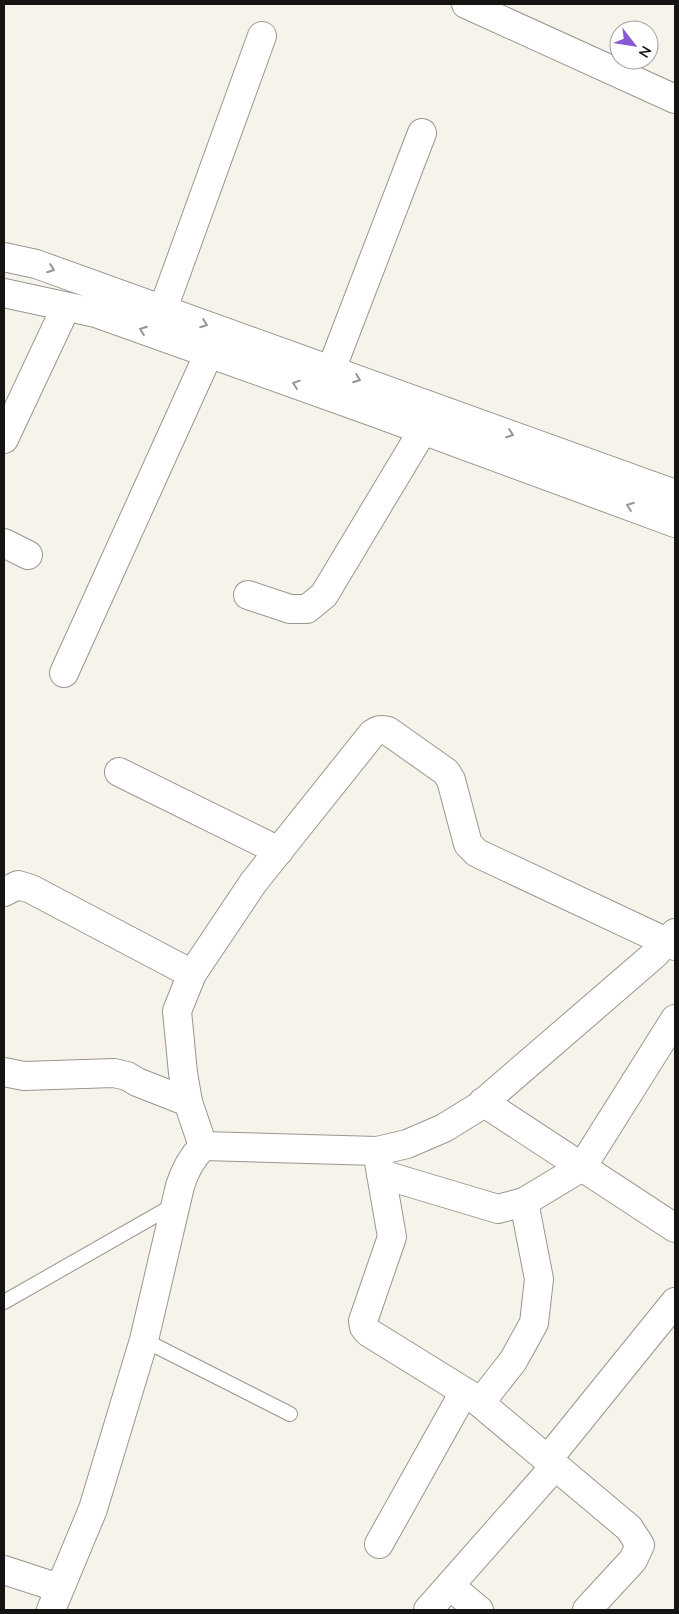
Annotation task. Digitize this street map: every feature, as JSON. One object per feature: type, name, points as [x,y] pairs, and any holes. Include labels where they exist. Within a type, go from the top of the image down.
[{"type":"street","points":[[466,4],[675,99]]},
{"type":"street","points":[[163,309],[262,36]]},
{"type":"street","points":[[331,370],[422,133]]},
{"type":"street","points":[[4,257],[36,264],[675,494]]},
{"type":"street","points":[[4,294],[96,313],[675,523]]},
{"type":"street","points":[[4,439],[66,307]]},
{"type":"street","points":[[64,673],[209,354]]},
{"type":"street","points":[[248,596],[290,609],[307,609],[324,594],[422,430]]},
{"type":"street","points":[[4,543],[28,555]]},
{"type":"street","points":[[203,1146],[188,1102],[177,1011],[192,974],[253,884],[372,734],[382,729],[388,731],[446,772],[451,780],[468,844],[477,853],[672,941],[483,1102],[444,1128],[407,1144],[379,1162]]},
{"type":"street","points":[[119,772],[279,851]]},
{"type":"street","points":[[4,892],[18,885],[31,889],[192,974]]},
{"type":"street","points":[[203,1146],[379,1162],[498,1209],[524,1202],[582,1167],[675,1019]]},
{"type":"street","points":[[4,1072],[24,1076],[114,1073],[127,1076],[137,1082],[188,1102]]},
{"type":"street","points":[[483,1102],[675,1228]]},
{"type":"street","points":[[6,1570],[51,1594],[93,1509],[144,1340],[185,1169],[203,1146]]},
{"type":"street","points":[[379,1162],[392,1237],[363,1321],[364,1327],[368,1332],[472,1397],[629,1528],[640,1545],[632,1560],[588,1610]]},
{"type":"street","points":[[379,1544],[472,1397],[514,1361],[534,1323],[539,1278],[524,1202]]},
{"type":"street","points":[[428,1610],[552,1463],[675,1302]]},
{"type":"street","points":[[450,1586],[479,1610]]},
{"type":"lane","points":[[4,1302],[176,1204]]},
{"type":"lane","points":[[144,1340],[290,1414]]}]
